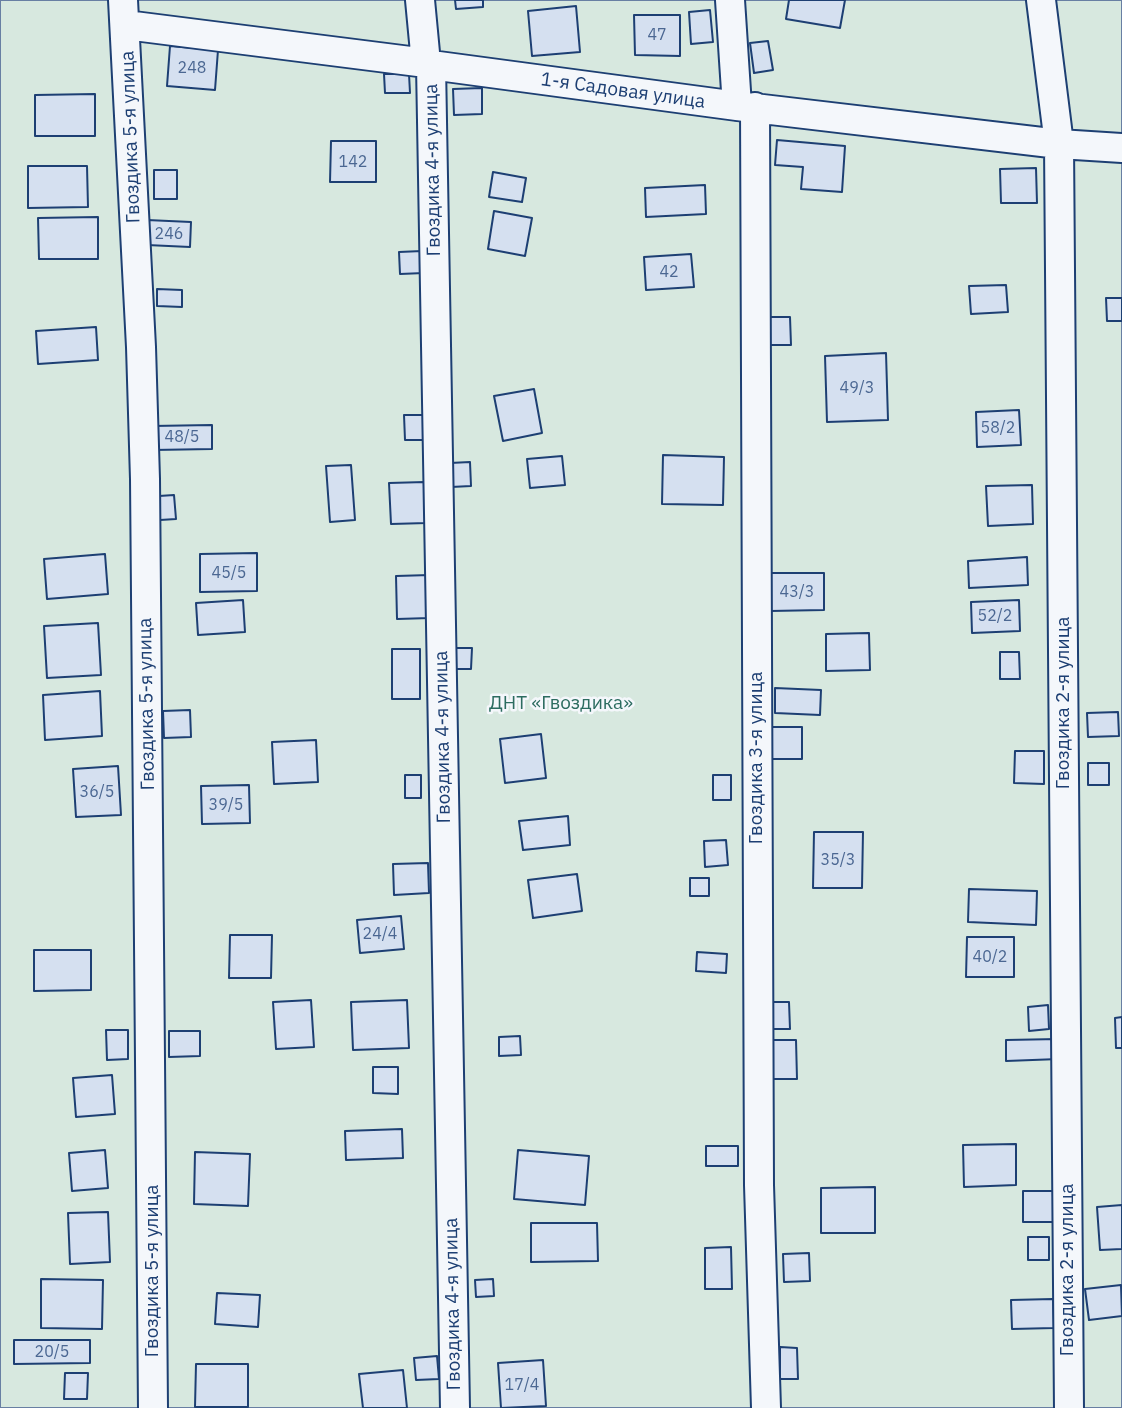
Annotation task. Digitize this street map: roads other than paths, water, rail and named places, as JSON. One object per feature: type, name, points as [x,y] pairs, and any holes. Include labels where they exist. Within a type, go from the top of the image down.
[{"type":"street","name":"Гвоздика 4-я улица","points":[[420,0],[428,64],[455,1408]]},
{"type":"street","name":"Гвоздика 3-я улица","points":[[730,0],[746,106],[759,1185],[766,1408]]},
{"type":"street","name":"Гвоздика 2-я улица","points":[[1041,0],[1059,144],[1069,1408]]},
{"type":"street","name":"1-я Садовая улица","points":[[125,13],[428,64],[1059,144],[1122,148]]},
{"type":"street","name":"Гвоздика 5-я улица","points":[[125,13],[145,479],[153,1408]]},
{"type":"park label","name":"ДНТ «Гвоздика»","points":[[561,704]]}]
